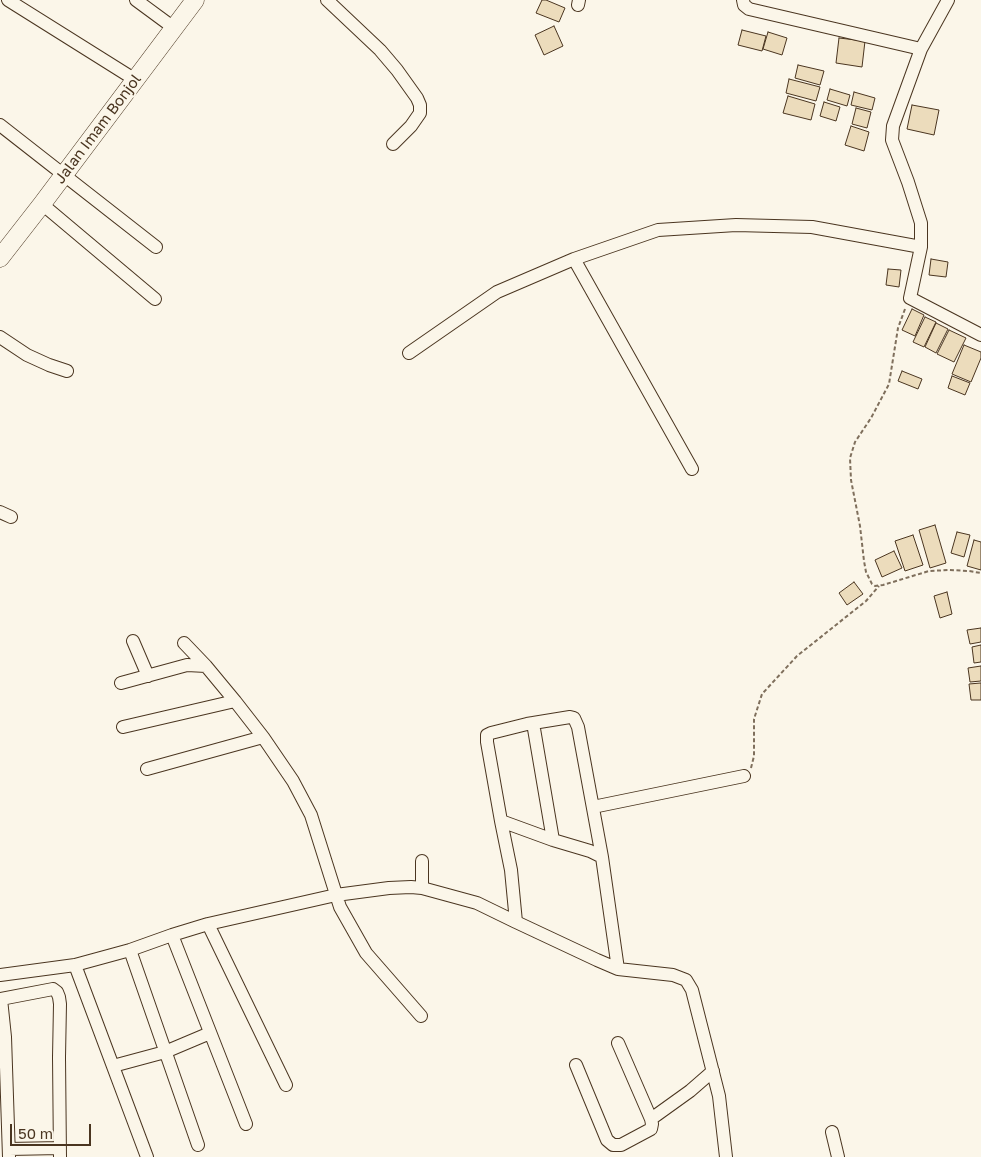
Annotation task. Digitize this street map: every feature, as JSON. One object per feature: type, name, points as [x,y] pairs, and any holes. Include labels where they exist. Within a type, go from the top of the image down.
[{"type":"highway","name":"Jalan Imam Bonjol","points":[[0,258],[195,0]]},
{"type":"street","points":[[8,0],[134,79]]},
{"type":"street","points":[[136,0],[174,28]]},
{"type":"street","points":[[327,0],[380,50],[418,98],[420,113],[411,126],[393,144]]},
{"type":"street","points":[[743,0],[744,5],[748,9],[921,49]]},
{"type":"street","points":[[948,0],[921,49],[893,126],[892,140],[921,223],[921,247],[910,298],[981,336]]},
{"type":"street","points":[[0,125],[156,247]]},
{"type":"street","points":[[42,204],[155,298]]},
{"type":"street","points":[[409,353],[497,292],[574,260],[658,230],[736,225],[812,227],[921,247]]},
{"type":"street","points":[[574,260],[692,469]]},
{"type":"street","points":[[0,337],[27,355],[67,371]]},
{"type":"street","points":[[133,641],[148,676]]},
{"type":"street","points":[[184,643],[206,666],[263,737],[293,781],[311,814],[340,907],[366,954],[421,1016]]},
{"type":"street","points":[[120,684],[187,665],[206,666]]},
{"type":"street","points":[[123,727],[235,702]]},
{"type":"street","points":[[516,922],[511,870],[487,735],[533,724],[570,717],[574,718],[581,742],[602,857],[618,969]]},
{"type":"street","points":[[533,724],[553,840]]},
{"type":"street","points":[[147,770],[263,737]]},
{"type":"street","points":[[593,807],[744,776]]},
{"type":"street","points":[[501,821],[553,840],[590,850],[602,857]]},
{"type":"street","points":[[422,861],[422,888]]},
{"type":"street","points":[[0,975],[75,964],[130,950],[208,924],[336,895],[389,888],[422,888],[478,903],[618,969],[674,975],[686,980],[692,990],[719,1096],[726,1157]]},
{"type":"street","points":[[208,924],[286,1085]]},
{"type":"street","points":[[172,935],[246,1124]]},
{"type":"street","points":[[130,950],[198,1145]]},
{"type":"street","points":[[75,964],[146,1157]]},
{"type":"street","points":[[53,989],[59,997],[60,1152],[9,1153],[5,1037],[0,995],[53,989]]},
{"type":"street","points":[[113,1066],[165,1052],[210,1033]]},
{"type":"street","points":[[576,1065],[607,1140],[613,1145],[621,1145],[651,1129],[652,1124],[618,1043]]},
{"type":"street","points":[[651,1119],[713,1072]]},
{"type":"street","points":[[832,1132],[838,1157]]},
{"type":"path","points":[[910,298],[898,328],[889,384],[871,418],[855,442],[850,458],[851,480],[866,572],[875,586],[929,571],[949,570],[981,573]]},
{"type":"path","points":[[744,776],[751,767],[754,756],[754,719],[762,694],[797,656],[866,601],[879,586]]},
{"type":"building","points":[[542,0],[565,8],[559,22],[536,13]]},
{"type":"building","points":[[554,26],[563,46],[544,55],[535,35]]},
{"type":"building","points":[[742,30],[766,36],[762,51],[738,45]]},
{"type":"building","points":[[768,32],[787,38],[782,55],[763,49]]},
{"type":"building","points":[[839,38],[865,41],[862,67],[836,63]]},
{"type":"building","points":[[798,65],[824,71],[820,85],[795,78]]},
{"type":"building","points":[[789,79],[820,87],[816,101],[786,93]]},
{"type":"building","points":[[830,89],[850,95],[847,106],[827,100]]},
{"type":"building","points":[[854,92],[875,98],[872,110],[851,105]]},
{"type":"building","points":[[788,96],[815,104],[811,120],[783,113]]},
{"type":"building","points":[[824,102],[840,107],[836,121],[820,116]]},
{"type":"building","points":[[912,105],[939,110],[934,135],[907,129]]},
{"type":"building","points":[[856,108],[871,112],[867,128],[852,124]]},
{"type":"building","points":[[851,126],[869,132],[864,151],[845,145]]},
{"type":"building","points":[[931,259],[948,262],[946,277],[929,275]]},
{"type":"building","points":[[888,269],[901,270],[899,287],[886,285]]},
{"type":"building","points":[[912,309],[924,315],[915,336],[902,330]]},
{"type":"building","points":[[925,317],[936,322],[924,347],[913,342]]},
{"type":"building","points":[[936,323],[948,329],[936,353],[925,347]]},
{"type":"building","points":[[949,330],[966,338],[954,362],[937,354]]},
{"type":"building","points":[[964,345],[981,352],[981,358],[971,382],[952,374]]},
{"type":"building","points":[[902,371],[922,379],[918,389],[898,381]]},
{"type":"building","points":[[952,376],[970,383],[965,395],[948,388]]},
{"type":"building","points":[[935,525],[946,563],[930,568],[919,530]]},
{"type":"building","points":[[957,532],[970,535],[964,557],[951,553]]},
{"type":"building","points":[[913,535],[923,565],[905,571],[895,541]]},
{"type":"building","points":[[974,540],[981,542],[981,570],[967,566]]},
{"type":"building","points":[[894,551],[902,568],[882,577],[875,560]]},
{"type":"building","points":[[854,582],[863,594],[847,605],[839,593]]},
{"type":"building","points":[[947,592],[952,614],[940,618],[934,596]]},
{"type":"building","points":[[981,628],[981,642],[970,644],[967,630]]},
{"type":"building","points":[[981,645],[981,662],[974,663],[972,647]]},
{"type":"building","points":[[981,666],[981,681],[970,682],[968,668]]},
{"type":"building","points":[[981,683],[981,700],[971,700],[969,684]]}]
